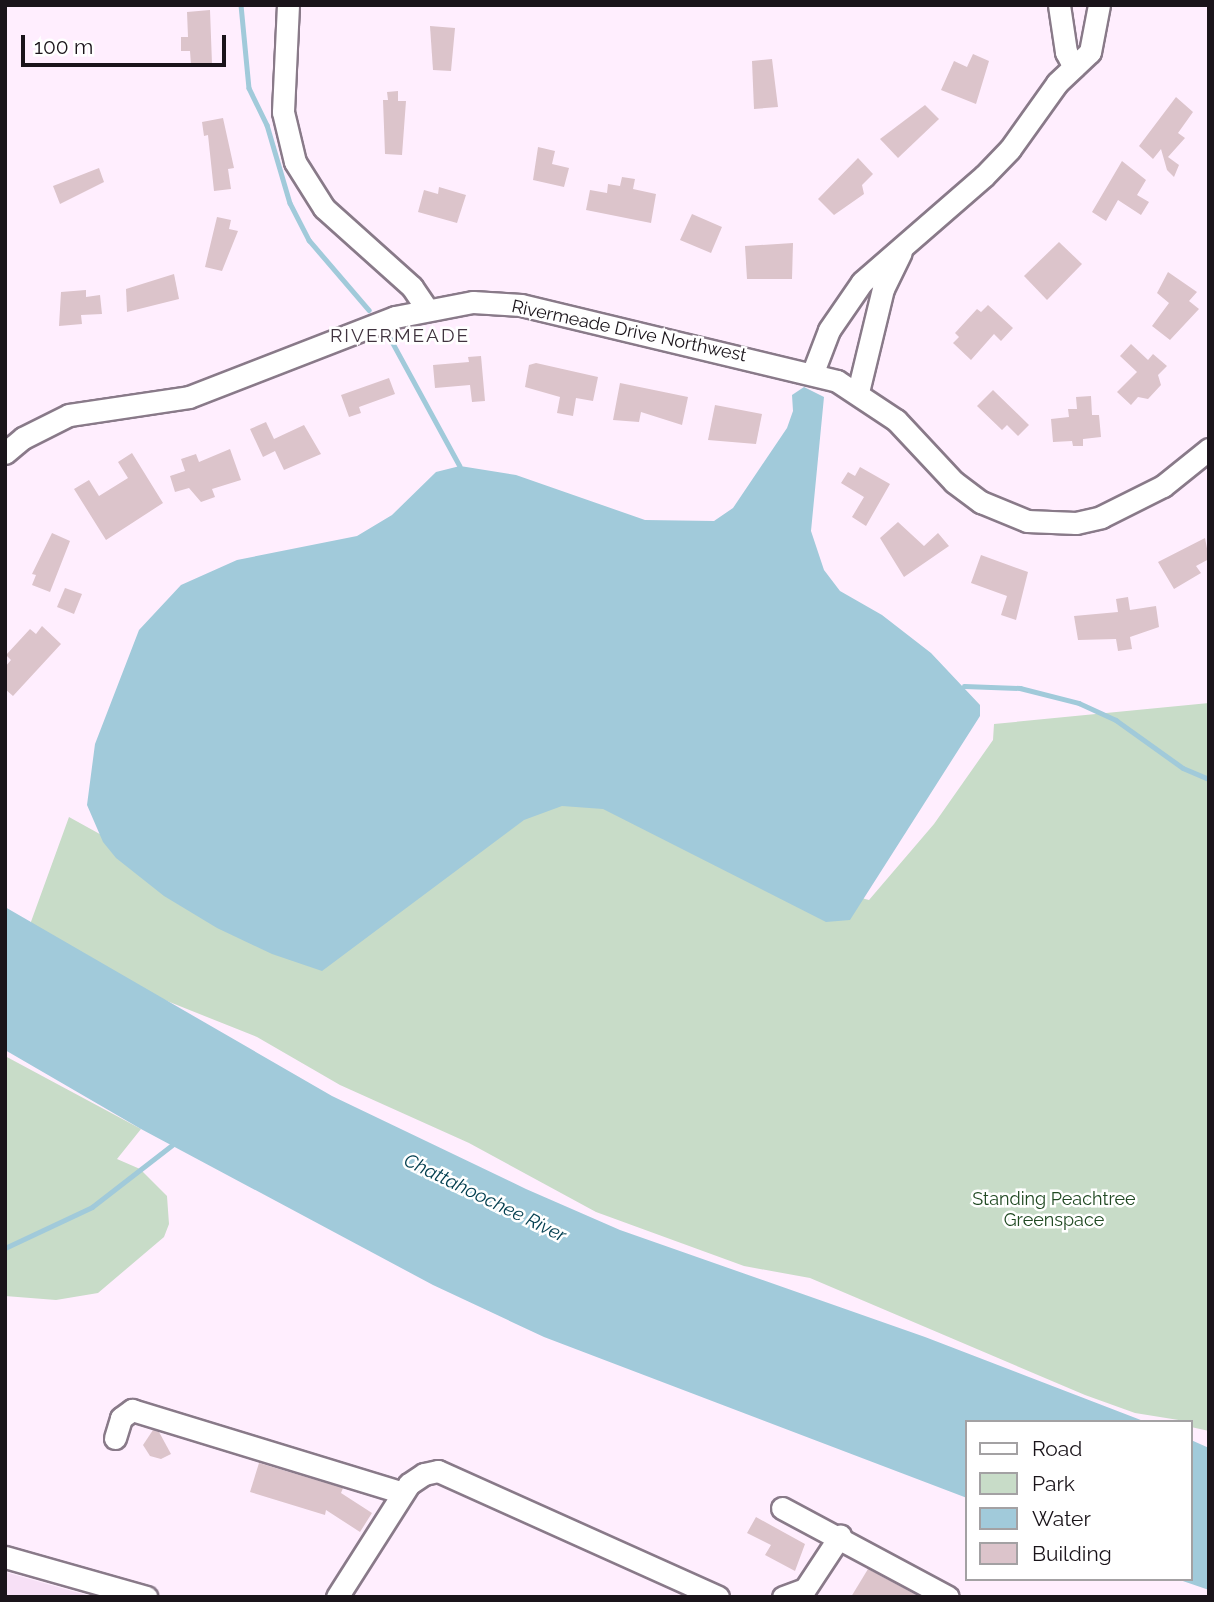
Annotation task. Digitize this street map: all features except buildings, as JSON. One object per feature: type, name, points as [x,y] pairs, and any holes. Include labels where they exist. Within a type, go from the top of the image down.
[{"type":"street","points":[[288,5],[283,112],[295,162],[324,208],[412,287],[426,308]]},
{"type":"street","points":[[1059,5],[1066,52],[1074,67]]},
{"type":"street","points":[[813,372],[849,298],[876,268],[902,250],[1010,149],[1057,83],[1090,52],[1099,5]]},
{"type":"street","points":[[858,392],[883,289],[902,250]]},
{"type":"street","name":"Rivermeade Drive Northwest","points":[[5,453],[23,438],[69,415],[189,397],[426,308],[473,302],[521,305],[813,372],[858,392],[896,420],[954,482],[981,502],[1027,521],[1076,523],[1101,517],[1163,486],[1209,449]]},
{"type":"street","points":[[115,1438],[121,1418],[132,1410],[403,1493]]},
{"type":"street","points":[[337,1597],[403,1493],[424,1474],[447,1473],[718,1597]]},
{"type":"street","points":[[782,1508],[840,1536],[948,1597]]},
{"type":"street","points":[[783,1597],[812,1582],[840,1536]]},
{"type":"street","points":[[5,1557],[146,1597]]},
{"type":"shaded area","points":[[5,1572],[93,1597],[5,1597]]},
{"type":"green space","name":"Standing Peachtree Greenspace","points":[[1209,703],[1209,1431],[1193,1427],[1193,1420],[1135,1413],[1085,1395],[810,1278],[744,1266],[596,1212],[469,1143],[340,1085],[257,1037],[152,995],[28,930],[69,817],[284,936],[513,820],[586,794],[707,858],[869,900],[934,824],[993,740],[994,724]]},
{"type":"green space","points":[[5,1056],[141,1129],[117,1159],[140,1169],[167,1196],[169,1224],[164,1237],[98,1293],[56,1300],[5,1296]]},
{"type":"water","points":[[804,387],[824,397],[811,531],[824,570],[840,591],[882,615],[931,653],[980,705],[980,716],[850,920],[826,922],[603,809],[562,806],[524,820],[322,971],[272,954],[217,928],[164,896],[116,858],[103,842],[87,805],[95,744],[139,630],[181,585],[237,560],[357,536],[392,515],[436,472],[460,466],[516,475],[645,520],[714,521],[733,508],[787,428],[793,411],[792,395]]},
{"type":"water","name":"Chattahoochee River","points":[[5,907],[332,1096],[526,1189],[620,1230],[925,1337],[1141,1420],[965,1420],[965,1497],[544,1337],[433,1285],[141,1129],[5,1050]]},
{"type":"water","points":[[1193,1441],[1209,1448],[1209,1590],[1183,1581],[1193,1581]]},
{"type":"waterway","points":[[241,5],[249,88],[267,125],[290,203],[309,240],[369,310]]},
{"type":"waterway","points":[[389,336],[460,466]]},
{"type":"waterway","points":[[964,686],[1020,688],[1079,703],[1116,720],[1183,768],[1209,779]]},
{"type":"waterway","points":[[5,1248],[92,1207],[176,1142]]},
{"type":"district","name":"RIVERMEADE","points":[[400,336]]}]
